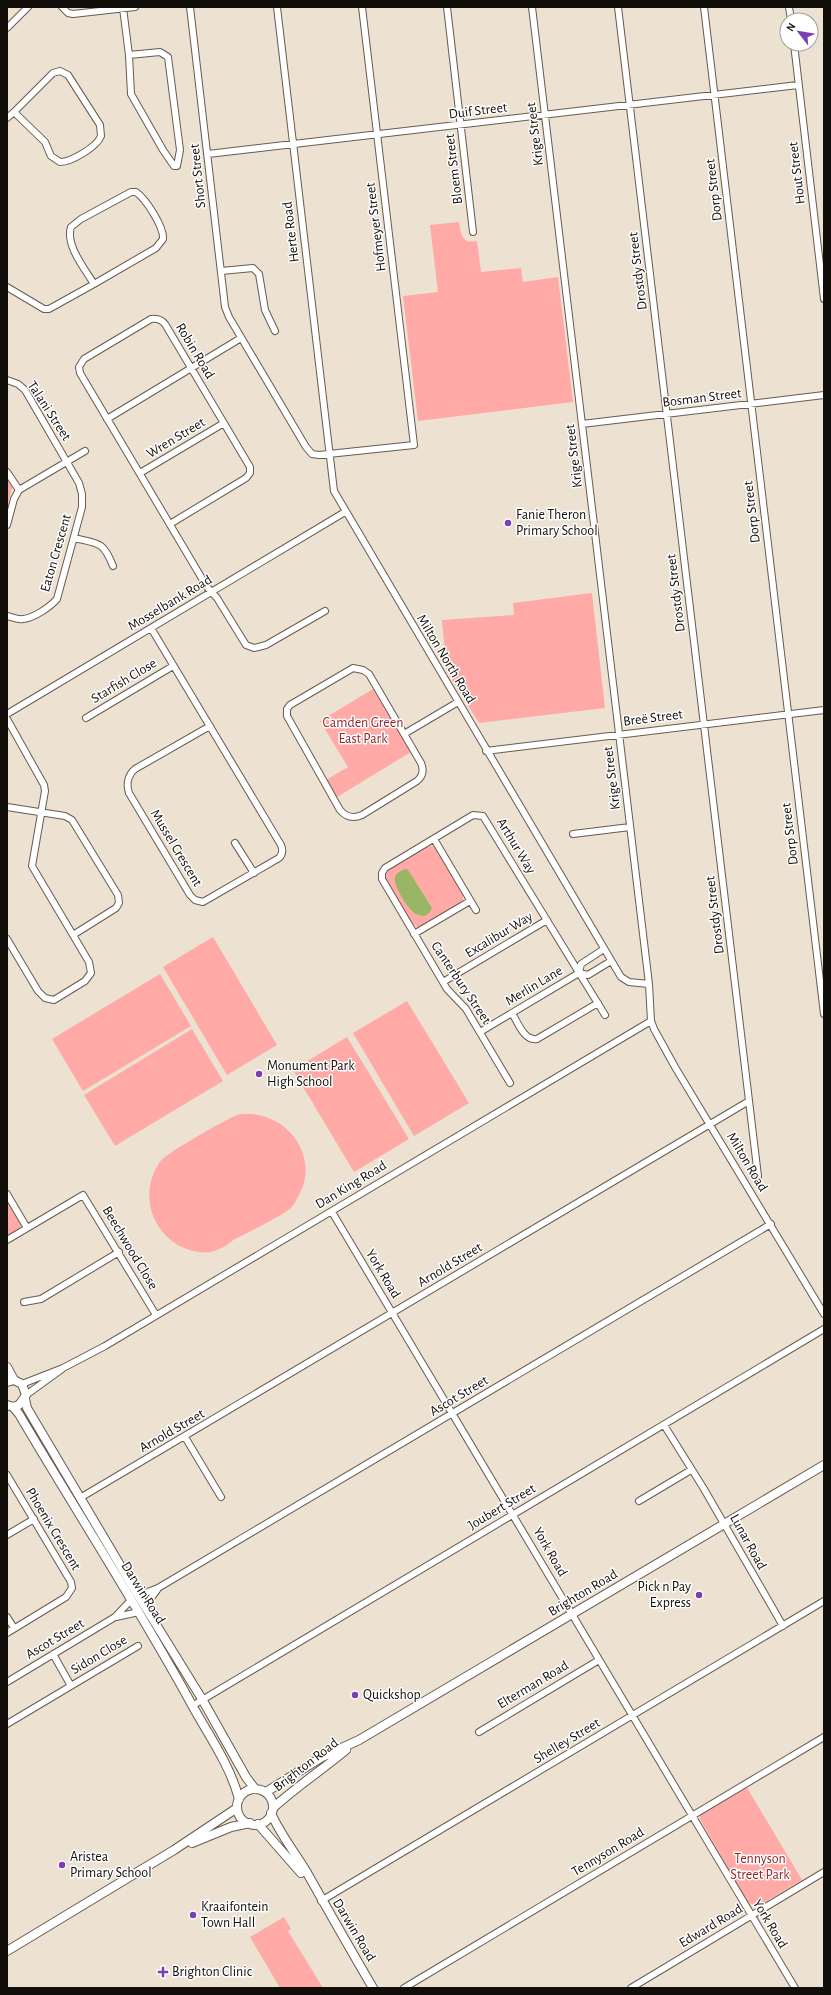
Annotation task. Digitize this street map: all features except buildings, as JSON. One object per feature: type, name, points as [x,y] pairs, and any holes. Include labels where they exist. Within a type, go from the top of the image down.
[{"type":"street","points":[[7,28],[28,7]]},
{"type":"street","points":[[62,7],[68,13],[73,14],[135,7]]},
{"type":"street","name":"Short Street","points":[[190,7],[225,307],[241,338]]},
{"type":"street","name":"Herte Road","points":[[277,7],[329,454]]},
{"type":"street","name":"Hofmeyer Street","points":[[329,454],[414,445],[362,7]]},
{"type":"street","name":"Bloem Street","points":[[447,7],[473,232]]},
{"type":"street","name":"Krige Street","points":[[532,7],[649,984],[651,1021]]},
{"type":"street","name":"Drostdy Street","points":[[618,7],[758,1176]]},
{"type":"street","name":"Dorp Street","points":[[704,7],[824,1014]]},
{"type":"street","points":[[123,8],[129,55],[131,94],[162,150],[174,166],[177,166],[180,150],[168,57],[160,52],[129,55]]},
{"type":"street","name":"Hout Street","points":[[795,52],[824,299]]},
{"type":"street","points":[[7,118],[53,73],[63,72],[68,75],[100,125],[101,136],[94,147],[69,160],[60,162],[51,156],[45,142],[14,112]]},
{"type":"street","name":"Duif Street","points":[[208,154],[798,85]]},
{"type":"street","points":[[7,287],[44,309],[49,309],[94,284],[156,248],[162,242],[162,230],[142,197],[136,192],[125,193],[81,219],[71,228],[69,237],[71,245],[94,284]]},
{"type":"street","points":[[221,271],[253,268],[256,270],[259,274],[265,310],[275,331]]},
{"type":"street","name":"Robin Road","points":[[170,524],[248,476],[250,470],[249,464],[165,324],[160,319],[156,318],[151,319],[84,359],[79,367],[80,373],[170,524],[243,642],[254,648],[266,645],[325,611]]},
{"type":"street","points":[[107,419],[241,338],[306,447],[315,455],[329,454]]},
{"type":"street","name":"Talani Street","points":[[7,380],[23,388],[67,462]]},
{"type":"street","name":"Bosman Street","points":[[582,424],[824,395]]},
{"type":"street","name":"Wren Street","points":[[140,473],[224,423]]},
{"type":"street","points":[[7,525],[14,499],[19,490],[85,451]]},
{"type":"street","name":"Milton North Road","points":[[329,454],[334,492],[345,512],[611,961],[621,977],[626,981],[649,984]]},
{"type":"street","name":"Eaton Crescent","points":[[7,616],[19,619],[28,618],[52,604],[57,599],[82,507],[82,494],[79,483],[67,462]]},
{"type":"street","points":[[7,472],[19,490]]},
{"type":"street","name":"Mosselbank Road","points":[[7,714],[345,512]]},
{"type":"street","points":[[74,538],[103,546],[107,551],[113,566]]},
{"type":"street","name":"Mussel Crescent","points":[[151,628],[173,666],[210,726],[283,849],[279,858],[206,902],[201,902],[190,895],[128,790],[129,779],[135,769],[210,726]]},
{"type":"street","name":"Starfish Close","points":[[86,718],[173,666]]},
{"type":"street","points":[[359,669],[368,674],[404,734],[423,767],[422,777],[417,782],[362,815],[351,817],[343,814],[287,720],[287,710],[290,705],[350,670],[359,669]]},
{"type":"street","points":[[404,734],[458,702]]},
{"type":"street","name":"Breë Street","points":[[486,751],[824,710]]},
{"type":"street","points":[[7,719],[42,780],[45,791],[32,866],[89,962],[91,973],[86,981],[54,1000],[45,998],[38,991],[7,940]]},
{"type":"street","points":[[7,807],[66,816],[72,820],[119,900],[118,906],[114,910],[73,935]]},
{"type":"street","name":"Arthur Way","points":[[381,875],[385,868],[473,816],[483,816],[605,1015]]},
{"type":"street","points":[[573,834],[630,826]]},
{"type":"street","points":[[434,839],[476,910]]},
{"type":"street","points":[[235,843],[254,874]]},
{"type":"street","name":"Canterbury Street","points":[[381,875],[414,934],[451,995],[466,1009],[510,1083]]},
{"type":"street","points":[[414,934],[470,901]]},
{"type":"street","name":"Excalibur Way","points":[[443,982],[547,920]]},
{"type":"street","name":"Merlin Lane","points":[[579,973],[581,964],[604,949]]},
{"type":"street","name":"Merlin Lane","points":[[480,1032],[579,973],[588,975],[611,961]]},
{"type":"street","points":[[512,1013],[526,1036],[534,1040],[598,1003]]},
{"type":"street","name":"Milton Road","points":[[651,1021],[657,1036],[824,1314]]},
{"type":"street","name":"Dan King Road","points":[[26,1397],[63,1368],[105,1346],[651,1021]]},
{"type":"street","name":"Arnold Street","points":[[80,1498],[749,1101]]},
{"type":"street","points":[[7,1194],[27,1228],[7,1240]]},
{"type":"street","name":"Beechwood Close","points":[[27,1228],[83,1195],[156,1315]]},
{"type":"street","name":"York Road","points":[[332,1212],[514,1514],[599,1660],[634,1715],[692,1816],[795,1988]]},
{"type":"street","name":"Ascot Street","points":[[136,1592],[145,1593],[158,1588],[771,1224]]},
{"type":"street","points":[[24,1302],[41,1298],[118,1252]]},
{"type":"street","name":"Joubert Street","points":[[192,1706],[824,1329]]},
{"type":"street","points":[[7,1367],[14,1382]]},
{"type":"street","name":"Dan King Road","points":[[14,1382],[63,1368]]},
{"type":"street","name":"Darwin Road","points":[[14,1382],[26,1397],[27,1408],[136,1592],[142,1609],[234,1784],[239,1799]]},
{"type":"street","points":[[9,1407],[19,1405],[26,1397]]},
{"type":"street","name":"Darwin Road","points":[[9,1407],[131,1600],[142,1609],[202,1699],[246,1778],[255,1789]]},
{"type":"street","name":"Lunar Road","points":[[664,1425],[725,1525],[783,1626]]},
{"type":"street","points":[[185,1437],[221,1497]]},
{"type":"street","name":"Brighton Road","points":[[266,1792],[322,1757],[355,1742],[725,1525],[824,1465]]},
{"type":"street","points":[[640,1501],[691,1470]]},
{"type":"street","name":"Phoenix Crescent","points":[[7,1475],[71,1582],[72,1588],[70,1594],[66,1598],[7,1633]]},
{"type":"street","points":[[7,1535],[34,1519]]},
{"type":"street","name":"Ascot Street","points":[[7,1682],[115,1617],[142,1609],[158,1588]]},
{"type":"street","name":"Ascot Street","points":[[115,1617],[131,1600]]},
{"type":"street","name":"Shelley Street","points":[[321,1901],[824,1601]]},
{"type":"street","points":[[7,1617],[14,1628]]},
{"type":"street","name":"Sidon Close","points":[[7,1724],[138,1646]]},
{"type":"street","points":[[53,1654],[72,1686]]},
{"type":"street","name":"Elterman Road","points":[[479,1732],[599,1660]]},
{"type":"street","name":"Tennyson Road","points":[[404,1988],[824,1737]]},
{"type":"street","name":"Brighton Road","points":[[272,1810],[287,1794],[325,1768],[355,1742]]},
{"type":"street","points":[[174,1850],[231,1827],[254,1824],[264,1822],[272,1810],[270,1797],[266,1792],[255,1789],[245,1792],[239,1799],[237,1808],[241,1818],[254,1824]]},
{"type":"street","points":[[7,1951],[174,1850],[237,1808]]},
{"type":"street","name":"Darwin Road","points":[[272,1810],[278,1829],[306,1872],[321,1901],[373,1988]]},
{"type":"street","name":"Darwin Road","points":[[254,1824],[313,1886]]},
{"type":"street","name":"Edward Road","points":[[631,1988],[824,1872]]},
{"type":"green space","points":[[459,222],[463,238],[472,242],[477,241],[481,272],[521,268],[523,282],[558,277],[573,402],[418,421],[403,296],[438,292],[430,225]]},
{"type":"green space","points":[[7,477],[12,487],[7,509]]},
{"type":"green space","points":[[592,593],[605,708],[479,723],[447,672],[442,620],[514,615],[513,603]]},
{"type":"green space","name":"Camden Green East Park","points":[[373,689],[411,752],[337,797],[326,780],[348,767],[320,721]]},
{"type":"green space","points":[[433,846],[436,848],[463,893],[463,899],[461,903],[421,927],[417,927],[412,923],[385,879],[385,874],[389,869],[426,847]]},
{"type":"green space","points":[[213,937],[277,1045],[227,1075],[163,967]]},
{"type":"green space","points":[[160,974],[191,1026],[83,1091],[52,1039]]},
{"type":"green space","points":[[407,1001],[469,1103],[414,1136],[353,1033]]},
{"type":"green space","points":[[192,1029],[223,1081],[115,1146],[84,1095]]},
{"type":"green space","points":[[347,1037],[409,1139],[354,1172],[293,1070]]},
{"type":"green space","points":[[241,1114],[252,1114],[267,1117],[280,1124],[291,1133],[299,1145],[304,1158],[306,1172],[303,1186],[295,1203],[291,1208],[279,1216],[217,1250],[199,1252],[177,1244],[166,1236],[158,1226],[152,1214],[150,1188],[153,1175],[160,1162],[184,1144],[230,1118]]},
{"type":"green space","points":[[7,1200],[21,1225],[19,1229],[7,1236]]},
{"type":"green space","name":"Tennyson Street Park","points":[[746,1786],[802,1880],[760,1905],[751,1904],[745,1898],[700,1819],[700,1814]]},
{"type":"green space","points":[[284,1917],[291,1929],[288,1931],[323,1988],[280,1988],[250,1937]]},
{"type":"shaded area","points":[[405,869],[408,870],[432,908],[425,916],[416,914],[409,908],[396,885],[395,877],[399,872]]},
{"type":"place","name":"Fanie Theron Primary School","points":[[508,523]]},
{"type":"place","name":"Monument Park High School","points":[[259,1074]]},
{"type":"place","name":"Pick n Pay Express","points":[[699,1595]]},
{"type":"place","name":"Quickshop","points":[[355,1695]]},
{"type":"place","name":"Aristea Primary School","points":[[62,1865]]},
{"type":"place","name":"Kraaifontein Town Hall","points":[[193,1915]]},
{"type":"place","name":"Brighton Clinic","points":[[163,1972]]}]
